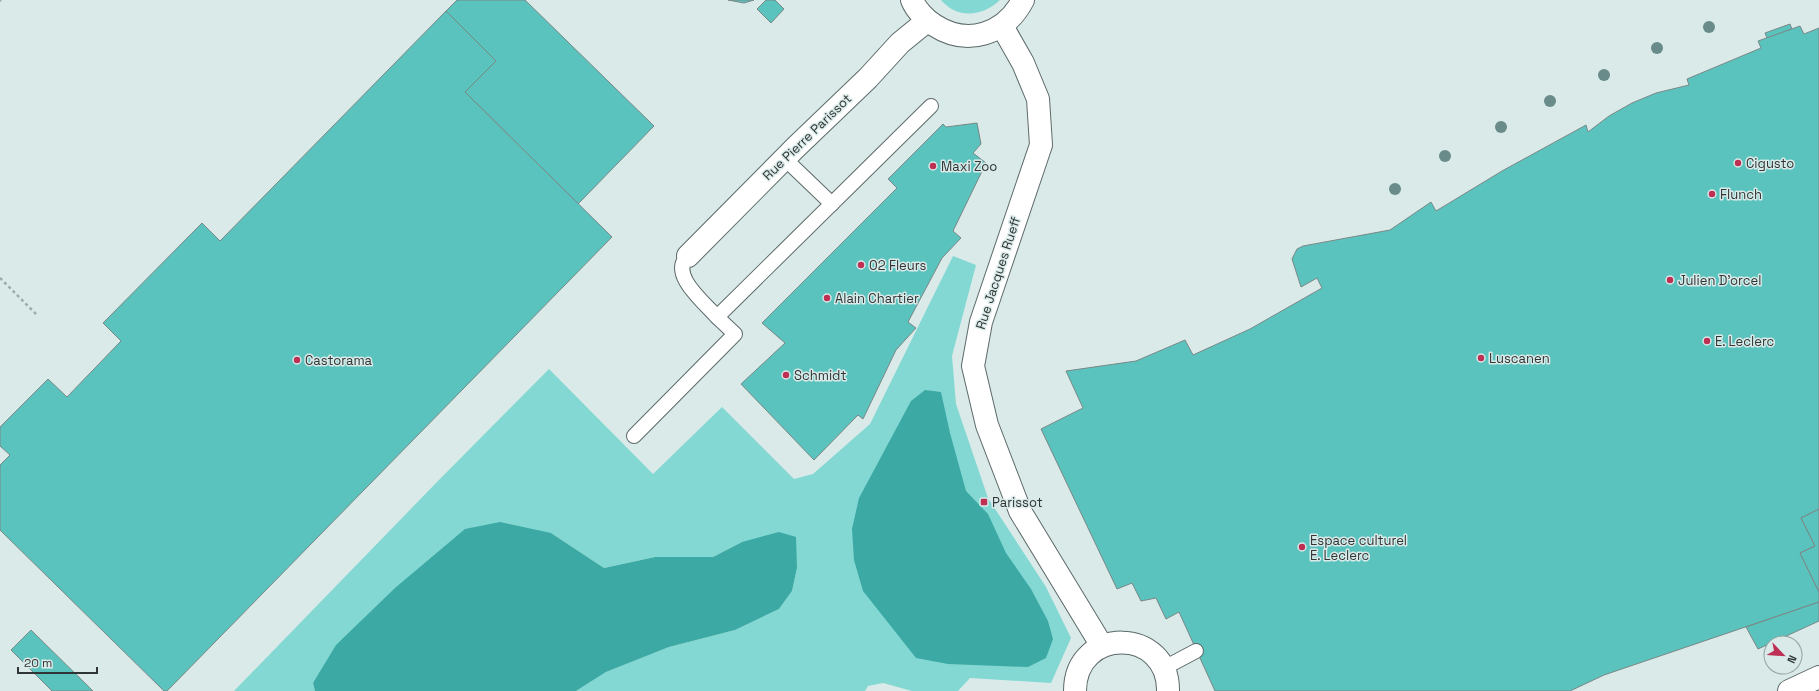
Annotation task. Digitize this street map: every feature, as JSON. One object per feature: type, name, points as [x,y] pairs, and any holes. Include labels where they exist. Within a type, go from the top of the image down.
[{"type":"street","points":[[912,0],[927,21],[944,31],[964,36],[984,34],[1002,26],[1016,12],[1023,0]]},
{"type":"street","name":"Rue Pierre Parissot","points":[[688,256],[784,158],[868,78],[900,43],[927,21]]},
{"type":"street","name":"Rue Jacques Rueff","points":[[1002,26],[1023,63],[1038,99],[1041,145],[981,322],[973,366],[987,425],[1020,511],[1102,646]]},
{"type":"street","points":[[1075,691],[1075,680],[1080,666],[1090,654],[1102,646],[1116,642],[1130,642],[1144,647],[1156,656],[1164,668],[1168,682],[1168,691]]},
{"type":"street","points":[[1789,691],[1819,677]]},
{"type":"lane","points":[[717,317],[931,106]]},
{"type":"lane","points":[[784,158],[832,204]]},
{"type":"lane","points":[[634,436],[735,334],[717,317],[686,282],[681,273],[684,260],[688,256]]},
{"type":"lane","points":[[1164,668],[1196,651]]},
{"type":"path","points":[[0,278],[38,316]]},
{"type":"shaded area","points":[[941,0],[1000,0],[986,10],[970,14],[955,11]]},
{"type":"shaded area","points":[[953,256],[976,265],[952,356],[956,404],[988,498],[1046,587],[1071,638],[1051,683],[970,678],[958,691],[912,691],[883,683],[868,686],[865,691],[576,691],[606,672],[669,647],[735,630],[779,609],[792,591],[797,568],[742,542],[713,557],[655,557],[604,568],[551,533],[313,683],[315,691],[234,691],[549,369],[653,474],[722,407],[794,479],[813,474],[870,424]]},
{"type":"shaded area","points":[[925,390],[941,392],[950,433],[966,491],[988,514],[1006,553],[1031,589],[1048,621],[1053,639],[1046,658],[1028,667],[948,664],[916,658],[863,591],[854,560],[852,529],[859,498],[911,401]]},
{"type":"shaded area","points":[[500,522],[551,533],[604,568],[655,557],[713,557],[742,542],[779,532],[796,537],[797,568],[792,591],[779,609],[735,630],[669,647],[606,672],[576,691],[315,691],[313,683],[336,645],[395,588],[465,529]]},
{"type":"building","points":[[457,0],[525,0],[654,126],[578,204],[465,92],[496,61],[446,11]]},
{"type":"building","points":[[728,0],[754,0],[744,3]]},
{"type":"building","points":[[766,0],[775,0],[784,9],[771,23],[757,9]]},
{"type":"building","name":"Castorama","points":[[446,11],[496,61],[465,92],[612,237],[167,691],[164,691],[0,530],[0,465],[10,455],[0,446],[0,427],[48,379],[67,397],[121,341],[103,323],[202,223],[220,241]]},
{"type":"building","points":[[1790,24],[1792,29],[1767,38],[1765,33]]},
{"type":"building","name":"Luscanen","points":[[1800,26],[1804,34],[1819,28],[1819,509],[1801,518],[1815,546],[1800,553],[1819,592],[1819,602],[1604,675],[1570,691],[1215,691],[1179,612],[1166,619],[1156,598],[1141,601],[1132,583],[1117,589],[1041,429],[1083,408],[1066,371],[1136,361],[1185,340],[1193,355],[1250,329],[1322,288],[1317,278],[1301,287],[1292,259],[1297,249],[1303,246],[1390,230],[1431,202],[1436,211],[1502,171],[1586,125],[1588,132],[1609,116],[1632,103],[1656,93],[1689,85],[1687,79],[1761,48],[1758,41]]},
{"type":"building","points":[[977,123],[981,144],[973,153],[986,163],[953,231],[961,238],[942,258],[908,322],[916,328],[896,350],[863,419],[858,415],[814,460],[741,384],[785,343],[762,323],[897,188],[888,179],[943,124],[946,127]]},
{"type":"building","points":[[1819,509],[1819,592],[1800,553],[1815,546],[1801,518]]},
{"type":"building","points":[[1819,602],[1819,621],[1788,635],[1763,635],[1763,647],[1758,649],[1746,627]]},
{"type":"building","points":[[31,630],[93,691],[52,691],[11,650]]},
{"type":"place","name":"Cigusto","points":[[1738,163]]},
{"type":"place","name":"Maxi Zoo","points":[[933,166]]},
{"type":"place","name":"Flunch","points":[[1712,194]]},
{"type":"place","name":"O2 Fleurs","points":[[861,265]]},
{"type":"place","name":"Julien D'orcel","points":[[1670,280]]},
{"type":"place","name":"Alain Chartier","points":[[827,298]]},
{"type":"place","name":"E. Leclerc","points":[[1707,341]]},
{"type":"place","name":"Luscanen","points":[[1481,358]]},
{"type":"place","name":"Castorama","points":[[297,360]]},
{"type":"place","name":"Schmidt","points":[[786,375]]},
{"type":"place","name":"Parissot","points":[[984,502]]},
{"type":"place","name":"Espace culturel E. Leclerc","points":[[1302,547]]}]
